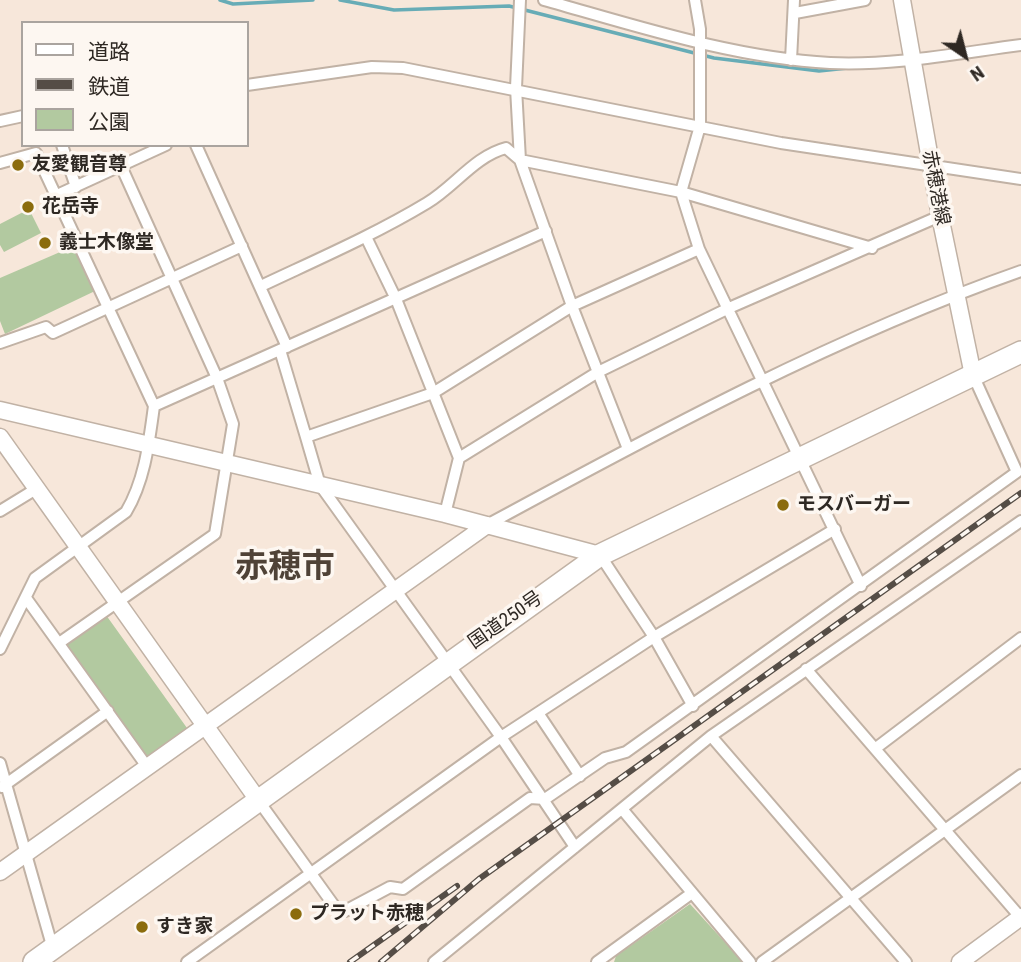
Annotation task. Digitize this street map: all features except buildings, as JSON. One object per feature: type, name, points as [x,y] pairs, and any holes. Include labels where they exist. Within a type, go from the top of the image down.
[{"type":"highway","name":"国道250号","points":[[34,962],[600,555],[1021,352]]},
{"type":"street","points":[[520,0],[516,88],[520,160],[572,306],[628,449]]},
{"type":"street","points":[[544,0],[699,41],[791,60],[834,63],[911,59],[1021,45]]},
{"type":"street","points":[[695,0],[699,41],[700,126],[681,192],[699,249],[802,457],[861,586]]},
{"type":"street","points":[[791,60],[794,0]]},
{"type":"street","points":[[795,13],[865,0]]},
{"type":"street","name":"赤穂港線","points":[[902,0],[940,216],[973,375]]},
{"type":"street","points":[[248,85],[372,67],[403,68],[931,168],[1021,179]]},
{"type":"street","points":[[0,121],[21,116]]},
{"type":"street","points":[[63,147],[76,187]]},
{"type":"street","points":[[57,195],[162,147]]},
{"type":"street","points":[[197,147],[261,286],[284,348],[320,485],[502,737],[575,847]]},
{"type":"street","points":[[261,286],[366,237],[429,202],[490,152],[506,148],[520,160],[681,192],[872,248]]},
{"type":"street","points":[[0,163],[36,153],[154,406],[149,445],[135,496],[126,512],[35,578],[0,649]]},
{"type":"street","points":[[59,643],[215,534],[233,424],[218,377],[121,166]]},
{"type":"street","points":[[458,458],[598,372],[729,309],[940,216]]},
{"type":"street","points":[[154,406],[546,231]]},
{"type":"street","points":[[366,237],[396,299],[458,458],[445,514]]},
{"type":"street","points":[[0,343],[46,327],[53,332],[242,246]]},
{"type":"street","points":[[306,437],[433,393],[572,306],[699,249]]},
{"type":"street","points":[[0,872],[487,525],[628,449],[765,381],[956,293],[1021,271]]},
{"type":"street","points":[[0,437],[310,874],[335,907],[345,911],[390,887],[403,889],[530,798],[545,799],[605,758],[626,752],[861,586],[1019,470],[973,375]]},
{"type":"street","points":[[0,410],[445,514],[600,555],[654,637],[693,706]]},
{"type":"street","points":[[0,511],[36,489]]},
{"type":"street","points":[[434,962],[711,736],[1021,521]]},
{"type":"street","points":[[187,962],[502,737],[654,637],[835,529]]},
{"type":"street","points":[[26,598],[148,768]]},
{"type":"street","points":[[876,748],[1021,638]]},
{"type":"street","points":[[806,670],[1021,918],[960,962]]},
{"type":"street","points":[[3,786],[108,711]]},
{"type":"street","points":[[538,713],[580,776]]},
{"type":"street","points":[[711,736],[906,962]]},
{"type":"street","points":[[0,763],[3,786],[53,949]]},
{"type":"street","points":[[762,962],[1021,775]]},
{"type":"street","points":[[622,809],[750,962]]},
{"type":"street","points":[[603,960],[692,893]]},
{"type":"green space","points":[[29,209],[41,233],[4,252],[0,245],[0,224]]},
{"type":"green space","points":[[74,246],[95,291],[5,334],[0,321],[0,278]]},
{"type":"green space","points":[[106,615],[187,728],[149,756],[144,755],[67,648],[67,642]]},
{"type":"green space","points":[[690,904],[743,962],[614,962],[616,956]]},
{"type":"waterway","points":[[220,0],[233,4],[313,0]]},
{"type":"waterway","points":[[340,0],[394,10],[509,6],[714,58],[819,71],[848,68]]},
{"type":"railway","points":[[381,962],[479,879],[1021,493]]},
{"type":"railway","points":[[350,962],[457,886]]},
{"type":"place","name":"友愛観音尊","points":[[18,165]]},
{"type":"place","name":"花岳寺","points":[[28,207]]},
{"type":"place","name":"義士木像堂","points":[[45,243]]},
{"type":"place","name":"モスバーガー","points":[[783,505]]},
{"type":"place","name":"プラット赤穂","points":[[296,914]]},
{"type":"place","name":"すき家","points":[[142,927]]},
{"type":"district","name":"赤穂市","points":[[285,569]]}]
